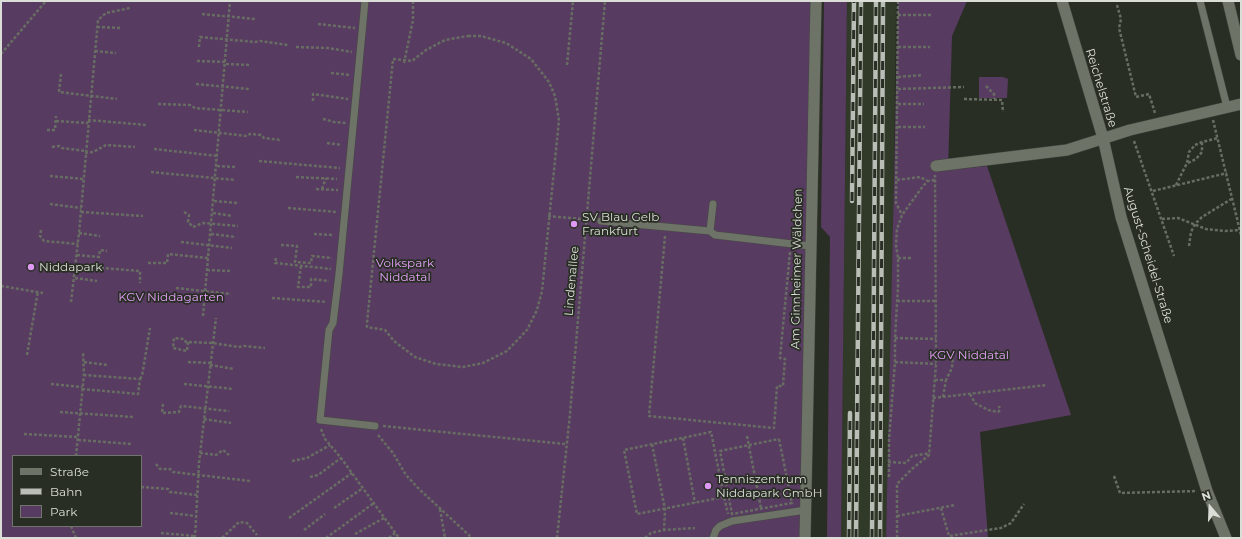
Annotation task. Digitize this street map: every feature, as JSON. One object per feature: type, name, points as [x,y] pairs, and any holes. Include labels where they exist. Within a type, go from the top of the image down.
[{"type":"street","name":"Am Ginnheimer Wäldchen","points":[[805,538],[816,1]]},
{"type":"street","name":"Reichelstraße","points":[[1062,1],[1103,138],[1210,110],[1241,104]]},
{"type":"street","points":[[1228,1],[1241,56]]},
{"type":"street","points":[[936,166],[1067,150],[1103,138]]},
{"type":"street","name":"August-Scheidel-Straße","points":[[1103,138],[1121,217],[1207,491],[1226,538]]},
{"type":"lane","points":[[365,1],[338,282],[333,324],[329,330],[320,420],[373,425]]},
{"type":"lane","points":[[1200,1],[1226,107]]},
{"type":"lane","points":[[710,231],[713,204]]},
{"type":"lane","points":[[601,221],[710,231],[715,236],[810,246]]},
{"type":"lane","points":[[713,538],[716,530],[729,522],[806,510]]},
{"type":"path","points":[[1,54],[45,1]]},
{"type":"path","points":[[203,316],[222,110],[230,1]]},
{"type":"path","points":[[404,62],[409,43],[413,1]]},
{"type":"path","points":[[567,65],[573,1]]},
{"type":"path","name":"Lindenallee","points":[[557,538],[605,1]]},
{"type":"path","points":[[898,1],[898,127],[896,204],[902,215]]},
{"type":"path","points":[[1117,5],[1121,19],[1119,28],[1136,97],[1149,94],[1158,123]]},
{"type":"path","points":[[71,302],[82,208],[88,122],[98,20],[106,13],[130,8]]},
{"type":"path","points":[[202,14],[255,19]]},
{"type":"path","points":[[898,15],[933,15]]},
{"type":"path","points":[[318,24],[334,27],[363,29]]},
{"type":"path","points":[[97,26],[122,28]]},
{"type":"path","points":[[468,36],[481,36],[506,43],[531,59],[549,82],[558,110],[540,303],[527,330],[507,350],[483,363],[471,366],[436,364],[414,357],[403,349],[385,330],[367,327],[393,59],[404,62],[412,60],[426,50],[445,40],[468,36]]},
{"type":"path","points":[[199,47],[200,37],[255,42],[260,41],[288,45]]},
{"type":"path","points":[[296,47],[328,48],[360,53]]},
{"type":"path","points":[[898,47],[930,47]]},
{"type":"path","points":[[95,51],[116,53]]},
{"type":"path","points":[[197,61],[250,65]]},
{"type":"path","points":[[331,73],[358,76]]},
{"type":"path","points":[[62,74],[58,92],[116,99]]},
{"type":"path","points":[[898,77],[923,75]]},
{"type":"path","points":[[196,84],[249,89]]},
{"type":"path","points":[[986,86],[994,94],[994,100]]},
{"type":"path","points":[[898,89],[964,87]]},
{"type":"path","points":[[312,101],[313,94],[355,99]]},
{"type":"path","points":[[964,99],[1002,100],[1003,112]]},
{"type":"path","points":[[158,104],[190,105],[195,108],[248,112]]},
{"type":"path","points":[[898,104],[924,104]]},
{"type":"path","points":[[1210,110],[1227,173],[1241,235]]},
{"type":"path","points":[[47,130],[55,130],[56,116]]},
{"type":"path","points":[[323,119],[334,122],[353,123]]},
{"type":"path","points":[[56,120],[146,125]]},
{"type":"path","points":[[898,127],[925,127]]},
{"type":"path","points":[[194,130],[247,136],[261,135],[264,138],[280,140]]},
{"type":"path","points":[[1130,130],[1153,191],[1174,256]]},
{"type":"path","points":[[1176,186],[1187,163],[1189,152],[1195,145],[1218,138]]},
{"type":"path","points":[[1187,163],[1196,159],[1202,152],[1202,142]]},
{"type":"path","points":[[327,143],[350,146]]},
{"type":"path","points":[[52,147],[58,146],[62,148],[93,152],[106,145],[135,147]]},
{"type":"path","points":[[154,149],[218,156]]},
{"type":"path","points":[[259,161],[348,169]]},
{"type":"path","points":[[217,166],[237,167]]},
{"type":"path","points":[[897,538],[897,484],[930,453],[936,364],[936,166]]},
{"type":"path","points":[[151,172],[235,180]]},
{"type":"path","points":[[1153,191],[1227,173]]},
{"type":"path","points":[[50,176],[84,179]]},
{"type":"path","points":[[296,177],[337,179]]},
{"type":"path","points":[[897,180],[920,177],[928,180],[935,180]]},
{"type":"path","points":[[322,189],[326,178]]},
{"type":"path","points":[[889,477],[888,462],[896,362],[895,338],[898,258],[896,237],[898,221],[928,180]]},
{"type":"path","points":[[316,189],[346,191]]},
{"type":"path","points":[[1189,246],[1191,232],[1195,224],[1232,198]]},
{"type":"path","points":[[214,201],[237,203]]},
{"type":"path","points":[[50,204],[82,208]]},
{"type":"path","points":[[288,208],[344,212]]},
{"type":"path","points":[[81,212],[143,216]]},
{"type":"path","points":[[184,212],[189,216],[188,222],[193,227],[203,223],[238,226]]},
{"type":"path","points":[[213,213],[233,216]]},
{"type":"path","points":[[548,216],[601,221]]},
{"type":"path","points":[[1162,219],[1178,218],[1206,229],[1225,231],[1240,230]]},
{"type":"path","points":[[666,226],[649,416],[774,428],[777,386],[783,386],[785,359],[780,358],[791,244]]},
{"type":"path","points":[[40,230],[40,236],[44,241],[78,244]]},
{"type":"path","points":[[79,233],[100,236]]},
{"type":"path","points":[[211,234],[236,237]]},
{"type":"path","points":[[314,234],[342,236]]},
{"type":"path","points":[[181,242],[232,248]]},
{"type":"path","points":[[281,245],[296,246],[295,262],[311,263],[312,256],[340,258]]},
{"type":"path","points":[[77,255],[99,257],[100,250],[107,251]]},
{"type":"path","points":[[148,263],[167,263],[168,254],[208,258]]},
{"type":"path","points":[[276,258],[275,263],[339,269]]},
{"type":"path","points":[[898,258],[911,258]]},
{"type":"path","points":[[76,266],[140,272],[140,283]]},
{"type":"path","points":[[301,266],[298,287],[311,287],[311,279],[338,282]]},
{"type":"path","points":[[207,270],[230,271]]},
{"type":"path","points":[[75,278],[97,281]]},
{"type":"path","points":[[1,286],[43,293]]},
{"type":"path","points":[[176,288],[231,294]]},
{"type":"path","points":[[26,355],[38,291]]},
{"type":"path","points":[[272,298],[335,303]]},
{"type":"path","points":[[897,301],[936,301]]},
{"type":"path","points":[[161,533],[195,537],[200,453],[216,318]]},
{"type":"path","points":[[51,384],[138,394],[150,328]]},
{"type":"path","points":[[188,342],[187,351],[173,348],[174,338],[188,342],[265,348]]},
{"type":"path","points":[[895,338],[936,339]]},
{"type":"path","points":[[76,455],[84,375],[83,352]]},
{"type":"path","points":[[943,397],[946,380],[952,368],[953,357]]},
{"type":"path","points":[[84,362],[107,364]]},
{"type":"path","points":[[188,362],[210,364],[234,369]]},
{"type":"path","points":[[896,362],[936,364]]},
{"type":"path","points":[[84,375],[140,379]]},
{"type":"path","points":[[935,380],[946,380]]},
{"type":"path","points":[[184,384],[233,390]]},
{"type":"path","points":[[933,398],[1048,384]]},
{"type":"path","points":[[970,394],[975,403],[988,410],[998,412],[1000,410],[999,406]]},
{"type":"path","points":[[163,404],[162,413],[171,414],[179,412],[181,406],[229,412]]},
{"type":"path","points":[[60,412],[133,417]]},
{"type":"path","points":[[204,419],[231,423]]},
{"type":"path","points":[[320,420],[323,433],[330,445],[399,538]]},
{"type":"path","points":[[373,425],[566,444]]},
{"type":"path","points":[[373,425],[393,453],[406,475],[472,538]]},
{"type":"path","points":[[724,497],[637,514],[624,450],[711,432],[724,497],[729,522]]},
{"type":"path","points":[[24,434],[132,444]]},
{"type":"path","points":[[747,436],[763,516]]},
{"type":"path","points":[[683,438],[695,503]]},
{"type":"path","points":[[779,439],[792,503],[732,514],[720,451],[749,445],[779,439]]},
{"type":"path","points":[[652,444],[665,509],[664,530]]},
{"type":"path","points":[[292,461],[307,458],[330,445]]},
{"type":"path","points":[[200,453],[216,455],[223,450],[229,455]]},
{"type":"path","points":[[888,462],[906,464],[912,456],[930,453]]},
{"type":"path","points":[[310,477],[318,475],[341,458]]},
{"type":"path","points":[[156,464],[160,468],[250,481]]},
{"type":"path","points":[[289,518],[352,473]]},
{"type":"path","points":[[1114,476],[1120,493],[1207,491]]},
{"type":"path","points":[[142,487],[168,489],[170,492],[197,495]]},
{"type":"path","points":[[334,508],[363,488]]},
{"type":"path","points":[[326,538],[374,503]]},
{"type":"path","points":[[941,508],[949,536],[1001,528],[1011,523],[1024,504]]},
{"type":"path","points":[[897,516],[955,505]]},
{"type":"path","points":[[440,509],[444,538]]},
{"type":"path","points":[[170,513],[196,516]]},
{"type":"path","points":[[304,530],[325,514]]},
{"type":"path","points":[[355,534],[384,518]]},
{"type":"path","points":[[222,538],[239,522],[247,523],[257,535]]},
{"type":"path","points":[[71,527],[76,538]]},
{"type":"path","points":[[644,538],[651,533],[664,530],[695,528]]},
{"type":"path","points":[[389,538],[395,533]]},
{"type":"shaded area","points":[[847,1],[896,1],[891,394],[886,538],[841,538]]},
{"type":"green space","name":"Volkspark Niddatal","points":[[1,1],[812,1],[803,538],[1,538]]},
{"type":"green space","points":[[824,1],[847,1],[841,538],[827,538],[830,237],[821,227]]},
{"type":"green space","name":"KGV Niddatal","points":[[898,1],[967,1],[952,36],[948,170],[987,166],[1071,415],[980,432],[988,538],[886,538]]},
{"type":"green space","points":[[979,77],[1003,77],[1008,79],[1007,98],[979,98]]},
{"type":"railway","points":[[852,201],[854,1]]},
{"type":"railway","points":[[856,538],[861,1]]},
{"type":"railway","points":[[872,538],[876,1]]},
{"type":"railway","points":[[880,538],[883,1]]},
{"type":"railway","points":[[849,538],[850,413]]},
{"type":"place","name":"SV Blau Gelb Frankfurt","points":[[574,224]]},
{"type":"place","name":"Niddapark","points":[[31,267]]},
{"type":"place","name":"Tenniszentrum Niddapark GmbH","points":[[708,486]]},
{"type":"park label","name":"KGV Niddagarten","points":[[171,297]]}]
